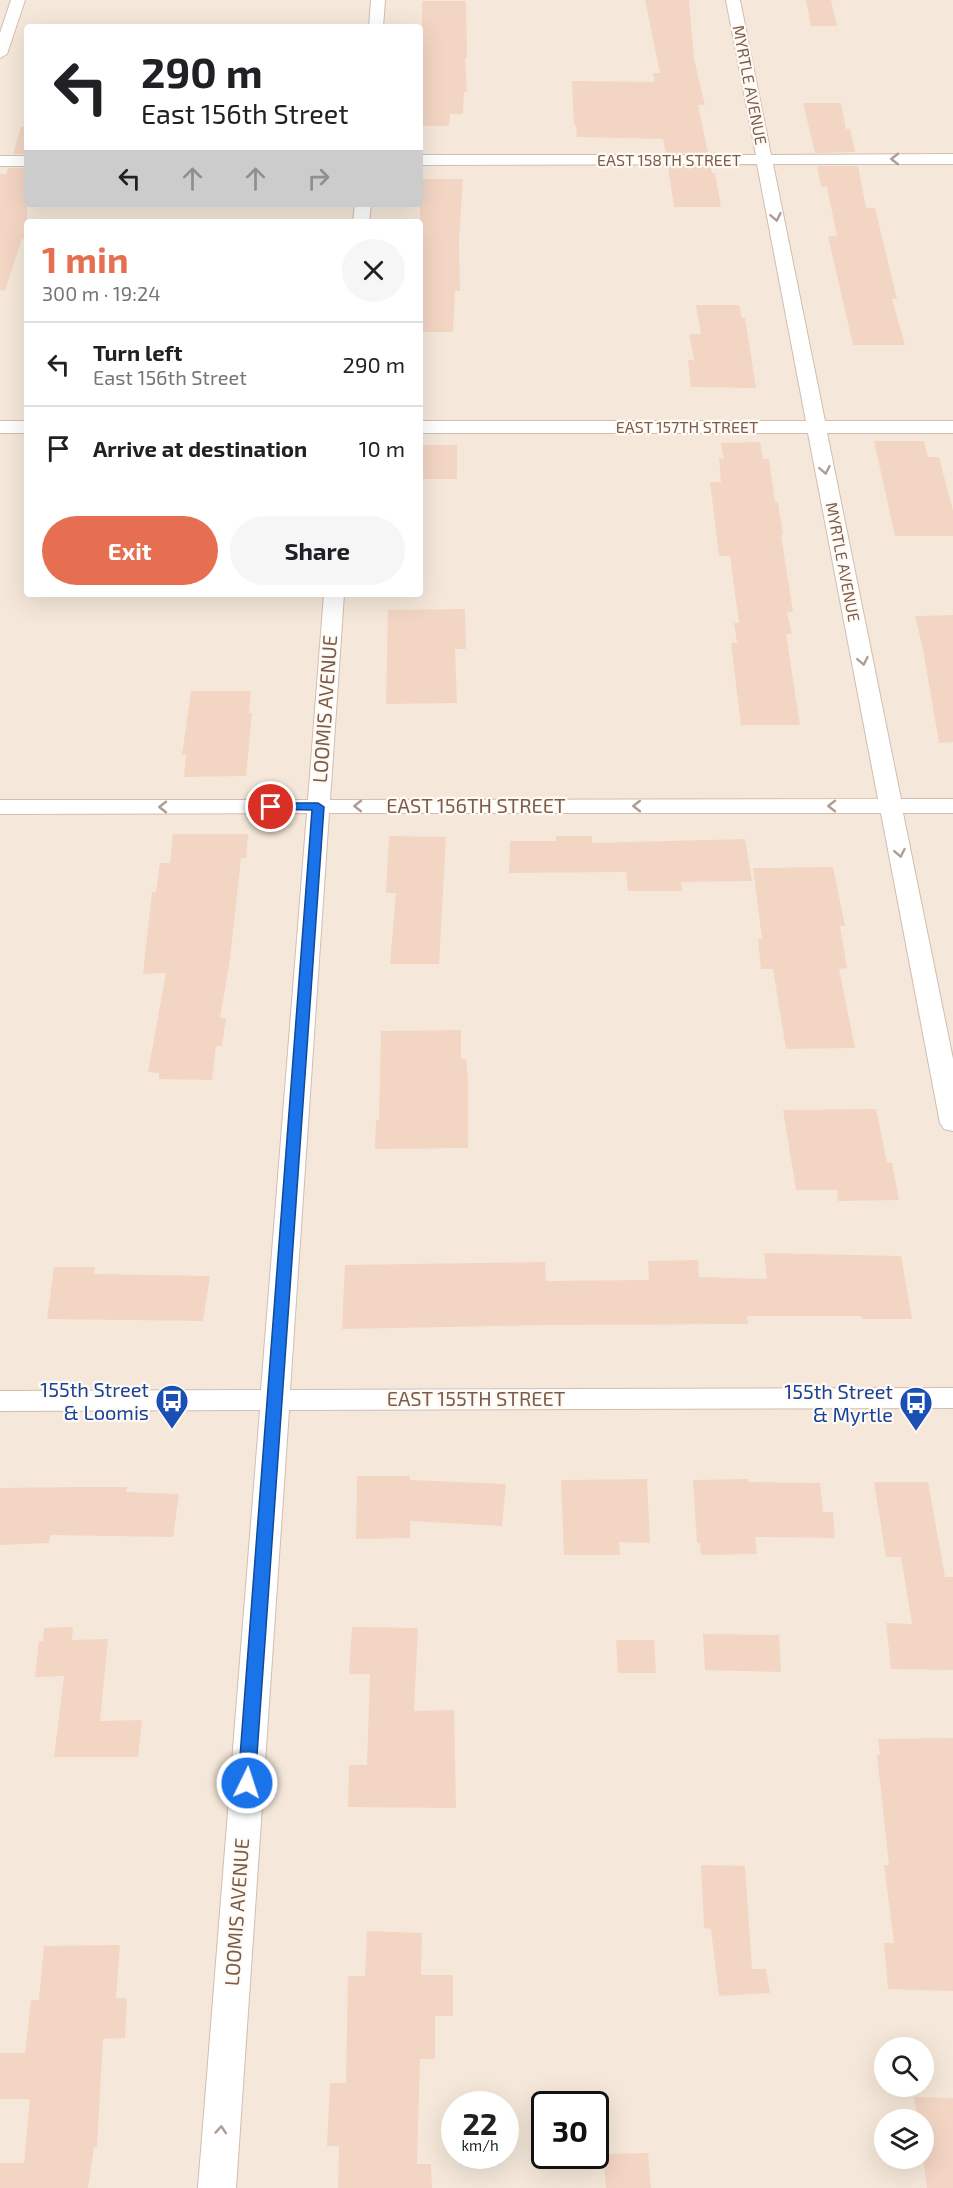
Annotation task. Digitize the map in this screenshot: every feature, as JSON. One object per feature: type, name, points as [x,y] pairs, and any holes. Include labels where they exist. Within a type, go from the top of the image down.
[{"type":"street","points":[[0,54],[18,0]]},
{"type":"street","points":[[376,24],[378,0]]},
{"type":"street","name":"MYRTLE AVENUE","points":[[733,0],[953,1124]]},
{"type":"street","name":"EAST 158TH STREET","points":[[423,160],[953,159]]},
{"type":"street","points":[[0,160],[24,160]]},
{"type":"street","points":[[0,427],[24,427]]},
{"type":"street","name":"EAST 157TH STREET","points":[[423,427],[953,427]]},
{"type":"street","name":"LOOMIS AVENUE","points":[[217,2188],[334,597]]},
{"type":"street","name":"EAST 156TH STREET","points":[[0,807],[953,806]]},
{"type":"street","name":"EAST 155TH STREET","points":[[0,1401],[953,1398]]},
{"type":"shaded area","points":[[0,0],[953,0],[953,2188],[0,2188]]},
{"type":"building","points":[[645,0],[689,0],[694,59],[705,105],[698,105],[708,153],[666,153],[663,139],[577,137],[576,125],[574,125],[572,81],[655,82],[653,73],[660,73]]},
{"type":"building","points":[[806,0],[831,0],[837,26],[811,26]]},
{"type":"building","points":[[422,1],[466,1],[467,92],[464,92],[463,114],[450,114],[449,126],[423,126]]},
{"type":"building","points":[[803,103],[841,103],[846,129],[850,129],[855,152],[815,153]]},
{"type":"building","points":[[21,126],[24,126],[24,154],[13,154]]},
{"type":"building","points":[[711,166],[712,173],[715,173],[721,207],[674,207],[668,167]]},
{"type":"building","points":[[817,166],[858,166],[866,208],[875,208],[897,299],[892,299],[905,345],[853,345],[828,236],[837,236],[827,187],[821,187]]},
{"type":"building","points":[[8,168],[24,168],[24,207],[27,207],[27,219],[24,219],[24,239],[22,239],[5,291],[0,290],[0,174],[6,174]]},
{"type":"building","points":[[423,179],[463,179],[459,241],[460,291],[455,291],[453,332],[423,332],[423,219],[420,219],[420,207],[423,207]]},
{"type":"building","points":[[696,305],[739,305],[742,318],[745,318],[756,388],[691,387],[688,360],[694,360],[689,334],[701,334]]},
{"type":"building","points":[[874,441],[924,441],[928,457],[939,457],[953,511],[953,536],[895,536]]},
{"type":"building","points":[[760,442],[763,459],[769,459],[775,502],[778,502],[783,535],[781,535],[793,612],[787,612],[792,634],[786,634],[800,725],[741,725],[731,643],[737,643],[734,623],[739,623],[730,556],[719,556],[710,482],[721,482],[719,458],[724,459],[721,443]]},
{"type":"building","points":[[423,445],[457,445],[457,479],[423,479]]},
{"type":"building","points":[[465,609],[466,649],[455,649],[457,703],[386,704],[388,610]]},
{"type":"building","points":[[953,615],[953,742],[939,743],[915,616]]},
{"type":"building","points":[[191,691],[251,691],[249,713],[252,713],[246,776],[184,777],[186,755],[182,755]]},
{"type":"building","points":[[173,834],[248,834],[246,858],[241,858],[230,959],[220,1018],[226,1018],[222,1046],[216,1046],[212,1080],[159,1079],[159,1073],[148,1072],[166,973],[143,974],[152,892],[156,892],[160,863],[170,863]]},
{"type":"building","points":[[389,836],[446,837],[439,964],[390,964],[396,893],[386,893]]},
{"type":"building","points":[[556,836],[592,836],[592,843],[745,839],[752,881],[681,882],[682,891],[628,891],[626,872],[509,873],[510,841],[556,841]]},
{"type":"building","points":[[833,867],[845,926],[840,926],[847,968],[839,969],[855,1048],[786,1049],[773,969],[761,969],[758,939],[762,939],[753,868]]},
{"type":"building","points":[[461,1030],[461,1059],[466,1059],[468,1081],[468,1148],[375,1149],[376,1120],[379,1120],[381,1031]]},
{"type":"building","points":[[876,1109],[887,1163],[892,1163],[899,1200],[838,1201],[837,1190],[796,1190],[783,1110]]},
{"type":"building","points":[[764,1253],[901,1256],[912,1319],[862,1319],[861,1316],[747,1316],[748,1324],[342,1329],[345,1265],[545,1262],[546,1281],[649,1280],[648,1261],[698,1260],[699,1277],[767,1279]]},
{"type":"building","points":[[54,1267],[95,1267],[94,1274],[210,1276],[203,1321],[47,1319]]},
{"type":"building","points":[[357,1476],[410,1476],[410,1480],[506,1484],[502,1526],[410,1521],[410,1538],[356,1539]]},
{"type":"building","points":[[647,1479],[650,1543],[619,1542],[620,1555],[564,1555],[561,1480]]},
{"type":"building","points":[[748,1479],[749,1482],[820,1483],[823,1512],[833,1512],[835,1538],[755,1537],[757,1554],[701,1555],[700,1543],[697,1543],[693,1480]]},
{"type":"building","points":[[874,1482],[928,1482],[945,1577],[953,1577],[953,1670],[891,1669],[886,1623],[912,1624],[901,1557],[886,1557]]},
{"type":"building","points":[[127,1487],[126,1492],[179,1494],[173,1537],[50,1535],[49,1543],[0,1545],[0,1488]]},
{"type":"building","points":[[73,1627],[72,1640],[108,1639],[100,1721],[142,1720],[138,1757],[54,1757],[64,1676],[35,1677],[39,1641],[43,1641],[44,1628]]},
{"type":"building","points":[[352,1627],[418,1628],[414,1711],[454,1710],[456,1808],[348,1807],[349,1765],[367,1765],[370,1674],[349,1674]]},
{"type":"building","points":[[703,1634],[779,1635],[781,1672],[705,1670]]},
{"type":"building","points":[[616,1640],[654,1640],[656,1673],[618,1673]]},
{"type":"building","points":[[953,1738],[953,1991],[888,1989],[884,1943],[894,1943],[884,1865],[889,1865],[877,1755],[880,1755],[878,1739]]},
{"type":"building","points":[[701,1865],[745,1866],[752,1969],[766,1969],[770,1993],[719,1996],[711,1929],[704,1928]]},
{"type":"building","points":[[367,1931],[422,1933],[421,1975],[453,1975],[453,2016],[435,2016],[435,2059],[420,2059],[417,2164],[431,2164],[432,2188],[338,2188],[339,2146],[327,2146],[330,2083],[346,2083],[348,1976],[365,1976]]},
{"type":"building","points":[[120,1945],[116,1998],[127,1998],[125,2038],[103,2039],[97,2147],[94,2147],[88,2188],[0,2188],[0,2163],[24,2163],[30,2099],[0,2099],[0,2053],[25,2053],[31,2000],[39,2000],[44,1946]]},
{"type":"building","points":[[914,2097],[953,2098],[953,2188],[927,2188],[924,2169],[934,2169],[934,2109],[916,2109]]},
{"type":"building","points":[[648,2153],[651,2188],[606,2188],[604,2169],[609,2169],[609,2154]]},
{"type":"place","name":"155th Street & Loomis","points":[[172,1430]]},
{"type":"place","name":"155th Street & Myrtle","points":[[916,1432]]},
{"type":"route","points":[[247,1783],[318,807],[271,807]]}]
